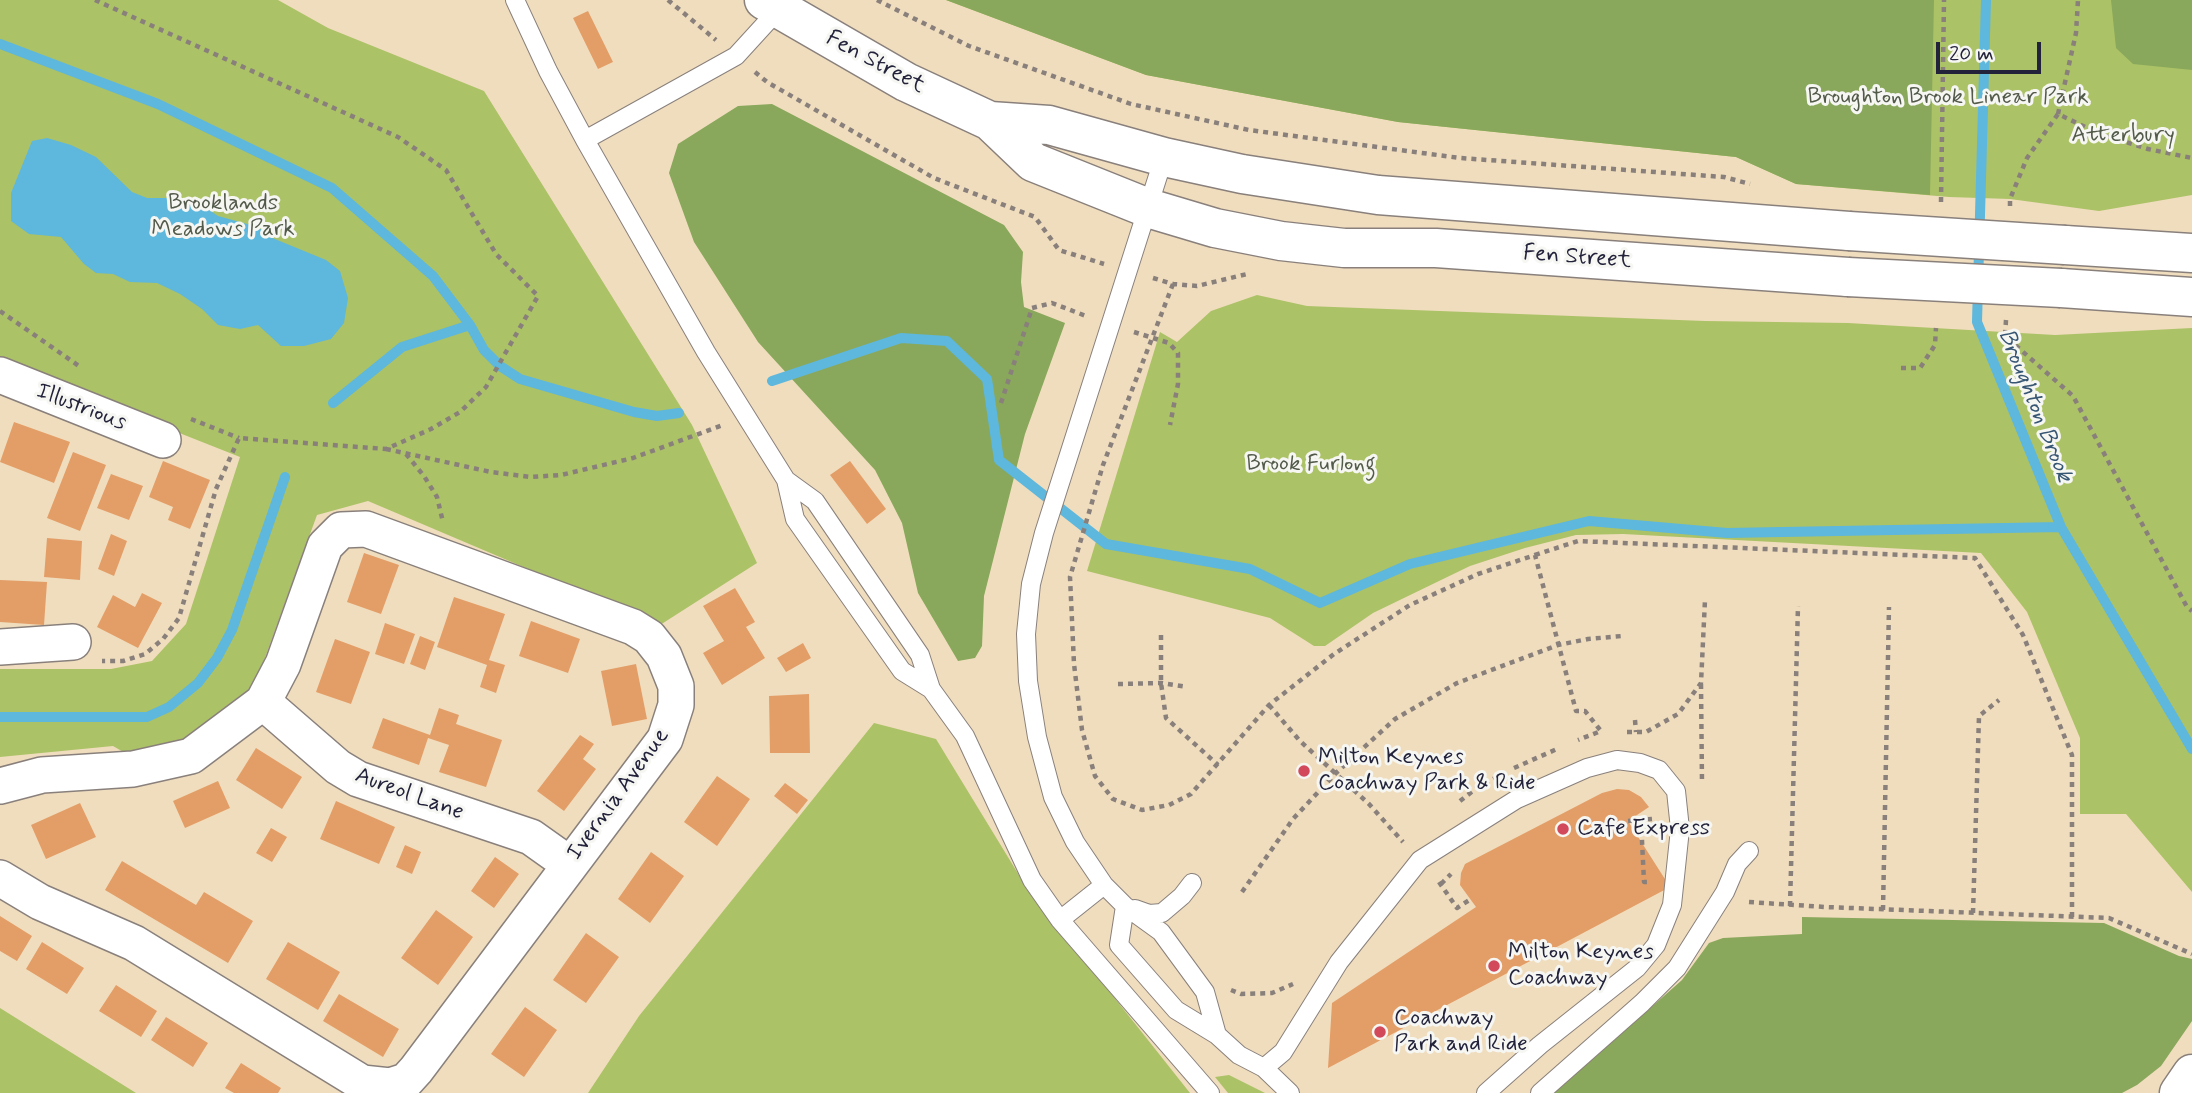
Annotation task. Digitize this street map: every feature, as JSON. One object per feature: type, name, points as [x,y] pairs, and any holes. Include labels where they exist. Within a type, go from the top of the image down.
[{"type":"main road","name":"Fen Street","points":[[771,5],[905,82],[990,121],[1033,162],[1148,208],[1215,228],[1345,248],[1436,248],[1848,277],[2192,297]]},
{"type":"main road","name":"Fen Street","points":[[990,121],[1049,125],[1164,157],[1242,174],[1391,196],[1849,231],[2192,253]]},
{"type":"main road","points":[[2179,1093],[2192,1074]]},
{"type":"street","name":"Illustrious","points":[[0,375],[163,440]]},
{"type":"street","name":"Ivernia Avenue","points":[[0,786],[42,775],[133,769],[191,756],[263,702],[283,664],[325,546],[341,530],[366,528],[633,626],[649,637],[664,656],[676,686],[676,705],[665,738],[416,1070],[406,1081],[391,1090],[362,1083],[134,943],[40,902],[0,878]]},
{"type":"street","points":[[0,647],[85,652]]},
{"type":"street","name":"Aureol Lane","points":[[263,702],[338,767],[358,779],[531,837],[569,864]]},
{"type":"lane","points":[[515,0],[548,71],[585,140],[706,352],[786,480],[795,519],[902,671],[931,689]]},
{"type":"lane","points":[[585,140],[736,56],[771,5]]},
{"type":"lane","points":[[1164,157],[1044,533],[1031,584],[1026,634],[1028,681],[1037,737],[1053,797],[1075,842],[1104,885],[1125,906],[1161,932],[1205,992],[1217,1035]]},
{"type":"lane","points":[[786,480],[815,501],[920,655],[931,689],[965,736],[1032,880],[1060,920],[1210,1093]]},
{"type":"lane","points":[[1264,1068],[1283,1052],[1339,962],[1420,860],[1517,799],[1587,768],[1617,760],[1640,763],[1659,771],[1676,791],[1680,828],[1667,882],[1672,905],[1656,945],[1637,968],[1540,1045],[1486,1093]]},
{"type":"lane","points":[[1539,1093],[1642,1003],[1677,968],[1725,892],[1737,864],[1749,850]]},
{"type":"lane","points":[[1125,906],[1149,914],[1162,913],[1182,896],[1192,883]]},
{"type":"lane","points":[[1060,920],[1104,885]]},
{"type":"lane","points":[[1125,906],[1119,945],[1176,1010],[1217,1035],[1238,1055],[1264,1068],[1290,1093]]},
{"type":"path","points":[[95,0],[398,137],[446,170],[496,254],[538,296],[486,387],[460,412],[431,429],[386,449]]},
{"type":"path","points":[[668,0],[767,82],[934,178],[1035,217],[1059,250],[1089,260]]},
{"type":"path","points":[[877,0],[969,46],[1131,104],[1249,130],[1460,158],[1724,177],[1762,187]]},
{"type":"path","points":[[1941,203],[1944,0]]},
{"type":"path","points":[[2010,213],[2010,199],[2027,158],[2058,114],[2076,33],[2078,0]]},
{"type":"path","points":[[2058,114],[2100,134],[2148,149],[2192,158]]},
{"type":"path","points":[[1256,236],[1251,273],[1197,286],[1173,284],[1103,465],[1070,577],[1074,664],[1082,730],[1095,776],[1113,799],[1142,810],[1169,805],[1191,794],[1269,705],[1334,654],[1410,605],[1478,574],[1578,541],[1975,558],[2023,635],[2072,755],[2072,917]]},
{"type":"path","points":[[2006,309],[2005,336],[2073,396],[2187,607],[2192,611]]},
{"type":"path","points":[[1901,368],[1920,368],[1935,345],[1937,328]]},
{"type":"path","points":[[85,652],[123,661],[145,654],[163,639],[179,618],[216,489],[239,438],[386,449],[491,472],[531,477],[561,475],[633,458],[747,416]]},
{"type":"path","points":[[405,453],[437,497],[452,560]]},
{"type":"path","points":[[1535,555],[1576,711],[1585,711],[1601,731]]},
{"type":"path","points":[[1625,732],[1646,732],[1678,714],[1701,683],[1705,600]]},
{"type":"path","points":[[1790,906],[1798,606]]},
{"type":"path","points":[[1883,910],[1889,607]]},
{"type":"path","points":[[1161,635],[1161,683],[1166,718],[1218,765]]},
{"type":"path","points":[[1242,892],[1293,819],[1335,773],[1395,719],[1457,683],[1558,645],[1622,636]]},
{"type":"path","points":[[1118,684],[1161,683],[1187,687]]},
{"type":"path","points":[[1973,913],[1979,716],[1999,700]]},
{"type":"path","points":[[1269,705],[1300,741],[1369,804],[1405,844],[1397,853]]},
{"type":"path","points":[[1635,720],[1636,732]]},
{"type":"path","points":[[1577,741],[1601,731],[1613,732]]},
{"type":"path","points":[[1508,771],[1565,746]]},
{"type":"path","points":[[1458,802],[1498,776]]},
{"type":"path","points":[[1652,808],[1654,831]]},
{"type":"path","points":[[1628,821],[1653,819]]},
{"type":"path","points":[[1641,820],[1643,883],[1667,882]]},
{"type":"path","points":[[1420,860],[1457,908],[1471,899]]},
{"type":"path","points":[[1441,884],[1457,868]]},
{"type":"path","points":[[1725,892],[1750,902],[1790,906],[2109,918],[2192,954]]},
{"type":"path","points":[[1223,988],[1241,994],[1260,994],[1272,993],[1295,983]]},
{"type":"green space","name":"Brooklands Meadows Park","points":[[0,0],[278,0],[328,28],[484,91],[692,425],[757,563],[660,625],[368,501],[317,515],[250,699],[194,739],[132,757],[113,746],[0,757],[0,669],[111,669],[152,661],[186,624],[240,457],[0,362]]},
{"type":"green space","name":"Broughton Brook Linear Park","points":[[946,0],[2192,0],[2192,195],[2099,211],[2010,199],[1949,197],[1796,184],[1736,157],[1398,122],[1146,75]]},
{"type":"green space","name":"Broughton Brook Linear Park","points":[[946,0],[1934,0],[1930,195],[1796,184],[1736,157],[1398,122],[1146,75]]},
{"type":"green space","points":[[2111,0],[2192,0],[2192,70],[2133,64],[2116,48]]},
{"type":"green space","points":[[772,104],[1004,225],[1023,252],[1021,282],[1024,307],[1065,323],[1025,434],[984,596],[982,646],[975,658],[958,661],[918,593],[902,523],[875,470],[758,342],[694,242],[669,173],[678,144],[738,106]]},
{"type":"green space","name":"Brook Furlong","points":[[1257,295],[1307,306],[1705,321],[1848,323],[2055,335],[2192,328],[2192,892],[2126,814],[2080,814],[2080,738],[2027,612],[1981,553],[1623,534],[1576,535],[1470,566],[1373,613],[1325,646],[1314,646],[1270,618],[1087,571],[1160,332],[1177,342],[1211,311]]},
{"type":"green space","points":[[874,723],[936,739],[1025,885],[1190,1093],[588,1093],[639,1016]]},
{"type":"green space","points":[[1802,917],[2104,923],[2179,956],[2192,959],[2192,1021],[2161,1066],[2122,1093],[1554,1093],[1682,980],[1709,943],[1723,938],[1802,934]]},
{"type":"green space","points":[[0,1008],[136,1093],[0,1093]]},
{"type":"green space","points":[[1229,1075],[1265,1093],[1228,1093],[1215,1077]]},
{"type":"water","points":[[47,138],[71,145],[96,157],[132,192],[147,198],[175,198],[202,205],[218,216],[258,227],[270,237],[326,260],[340,271],[348,298],[344,323],[331,339],[304,346],[281,346],[258,325],[240,329],[218,325],[202,309],[157,283],[130,282],[113,274],[96,273],[84,264],[61,237],[29,234],[11,221],[11,193],[32,141]]},
{"type":"building","points":[[588,11],[613,62],[598,69],[573,18]]},
{"type":"building","points":[[14,422],[70,442],[54,483],[0,462]]},
{"type":"building","points":[[73,452],[106,465],[80,531],[47,518]]},
{"type":"building","points":[[163,461],[210,480],[190,529],[168,520],[173,507],[149,497]]},
{"type":"building","points":[[850,461],[886,509],[867,524],[830,475]]},
{"type":"building","points":[[111,474],[143,486],[129,520],[97,508]]},
{"type":"building","points":[[111,534],[127,541],[114,576],[98,569]]},
{"type":"building","points":[[47,538],[82,541],[80,580],[44,577]]},
{"type":"building","points":[[364,553],[399,565],[381,614],[347,602]]},
{"type":"building","points":[[0,580],[47,582],[44,625],[0,622]]},
{"type":"building","points":[[735,588],[755,622],[746,627],[765,658],[722,685],[703,653],[724,641],[703,606]]},
{"type":"building","points":[[142,593],[162,603],[138,648],[97,627],[113,595],[135,607]]},
{"type":"building","points":[[454,597],[505,614],[489,660],[505,665],[496,693],[480,687],[487,665],[437,647]]},
{"type":"building","points":[[531,621],[580,639],[568,673],[519,656]]},
{"type":"building","points":[[385,623],[415,634],[404,664],[375,654]]},
{"type":"building","points":[[420,636],[435,642],[425,670],[410,664]]},
{"type":"building","points":[[335,639],[370,652],[351,704],[316,692]]},
{"type":"building","points":[[803,643],[811,658],[786,672],[777,658]]},
{"type":"building","points":[[636,664],[647,719],[612,726],[601,671]]},
{"type":"building","points":[[809,694],[810,753],[770,753],[769,696]]},
{"type":"building","points":[[439,708],[459,715],[456,724],[502,740],[486,787],[439,772],[449,745],[428,738],[419,765],[372,748],[383,718],[430,735]]},
{"type":"building","points":[[580,735],[594,744],[583,759],[596,769],[564,811],[537,791]]},
{"type":"building","points":[[256,748],[302,777],[282,809],[236,780]]},
{"type":"building","points":[[717,776],[750,799],[717,846],[684,822]]},
{"type":"building","points":[[218,781],[230,808],[185,828],[173,801]]},
{"type":"building","points":[[785,783],[808,800],[797,814],[774,796]]},
{"type":"building","points":[[1617,789],[1629,790],[1641,797],[1649,807],[1628,821],[1670,887],[1328,1068],[1332,1003],[1476,907],[1460,885],[1465,864],[1602,793]]},
{"type":"building","points":[[336,801],[395,827],[379,864],[320,839]]},
{"type":"building","points":[[80,803],[96,837],[46,859],[31,825]]},
{"type":"building","points":[[271,828],[287,837],[272,862],[256,853]]},
{"type":"building","points":[[405,845],[421,852],[412,874],[396,867]]},
{"type":"building","points":[[651,852],[684,876],[650,923],[618,899]]},
{"type":"building","points":[[495,857],[519,874],[494,908],[471,891]]},
{"type":"building","points":[[122,861],[196,905],[204,892],[253,921],[228,963],[105,890]]},
{"type":"building","points":[[436,910],[473,937],[438,985],[401,958]]},
{"type":"building","points":[[0,916],[32,936],[17,961],[0,951]]},
{"type":"building","points":[[586,933],[619,957],[586,1003],[553,980]]},
{"type":"building","points":[[42,942],[84,968],[67,994],[26,969]]},
{"type":"building","points":[[288,942],[340,972],[318,1010],[266,979]]},
{"type":"building","points":[[116,985],[157,1011],[141,1037],[99,1011]]},
{"type":"building","points":[[339,994],[399,1029],[383,1057],[323,1021]]},
{"type":"building","points":[[525,1007],[557,1030],[524,1077],[491,1054]]},
{"type":"building","points":[[166,1017],[208,1043],[193,1067],[151,1040]]},
{"type":"building","points":[[241,1063],[281,1088],[278,1093],[234,1093],[225,1088]]},
{"type":"waterway","name":"Broughton Brook","points":[[1986,0],[1977,322],[2061,527],[2192,749]]},
{"type":"waterway","points":[[0,44],[158,104],[332,188],[433,276],[470,325],[484,350],[500,366],[520,379],[634,412],[657,416],[679,413]]},
{"type":"waterway","points":[[333,403],[402,347],[470,325]]},
{"type":"waterway","points":[[772,381],[901,338],[947,341],[987,379],[999,460],[1106,544],[1250,569],[1320,603],[1410,564],[1589,521],[1727,533],[2061,527]]},
{"type":"waterway","points":[[0,717],[147,717],[169,707],[198,683],[217,658],[232,630],[285,477]]},
{"type":"place","name":"Milton Keynes Coachway Park & Ride","points":[[1304,771]]},
{"type":"place","name":"Cafe Express","points":[[1563,829]]},
{"type":"place","name":"Milton Keynes Coachway","points":[[1494,966]]},
{"type":"place","name":"Coachway Park and Ride","points":[[1380,1032]]},
{"type":"park label","name":"Atterbury","points":[[2123,136]]}]
